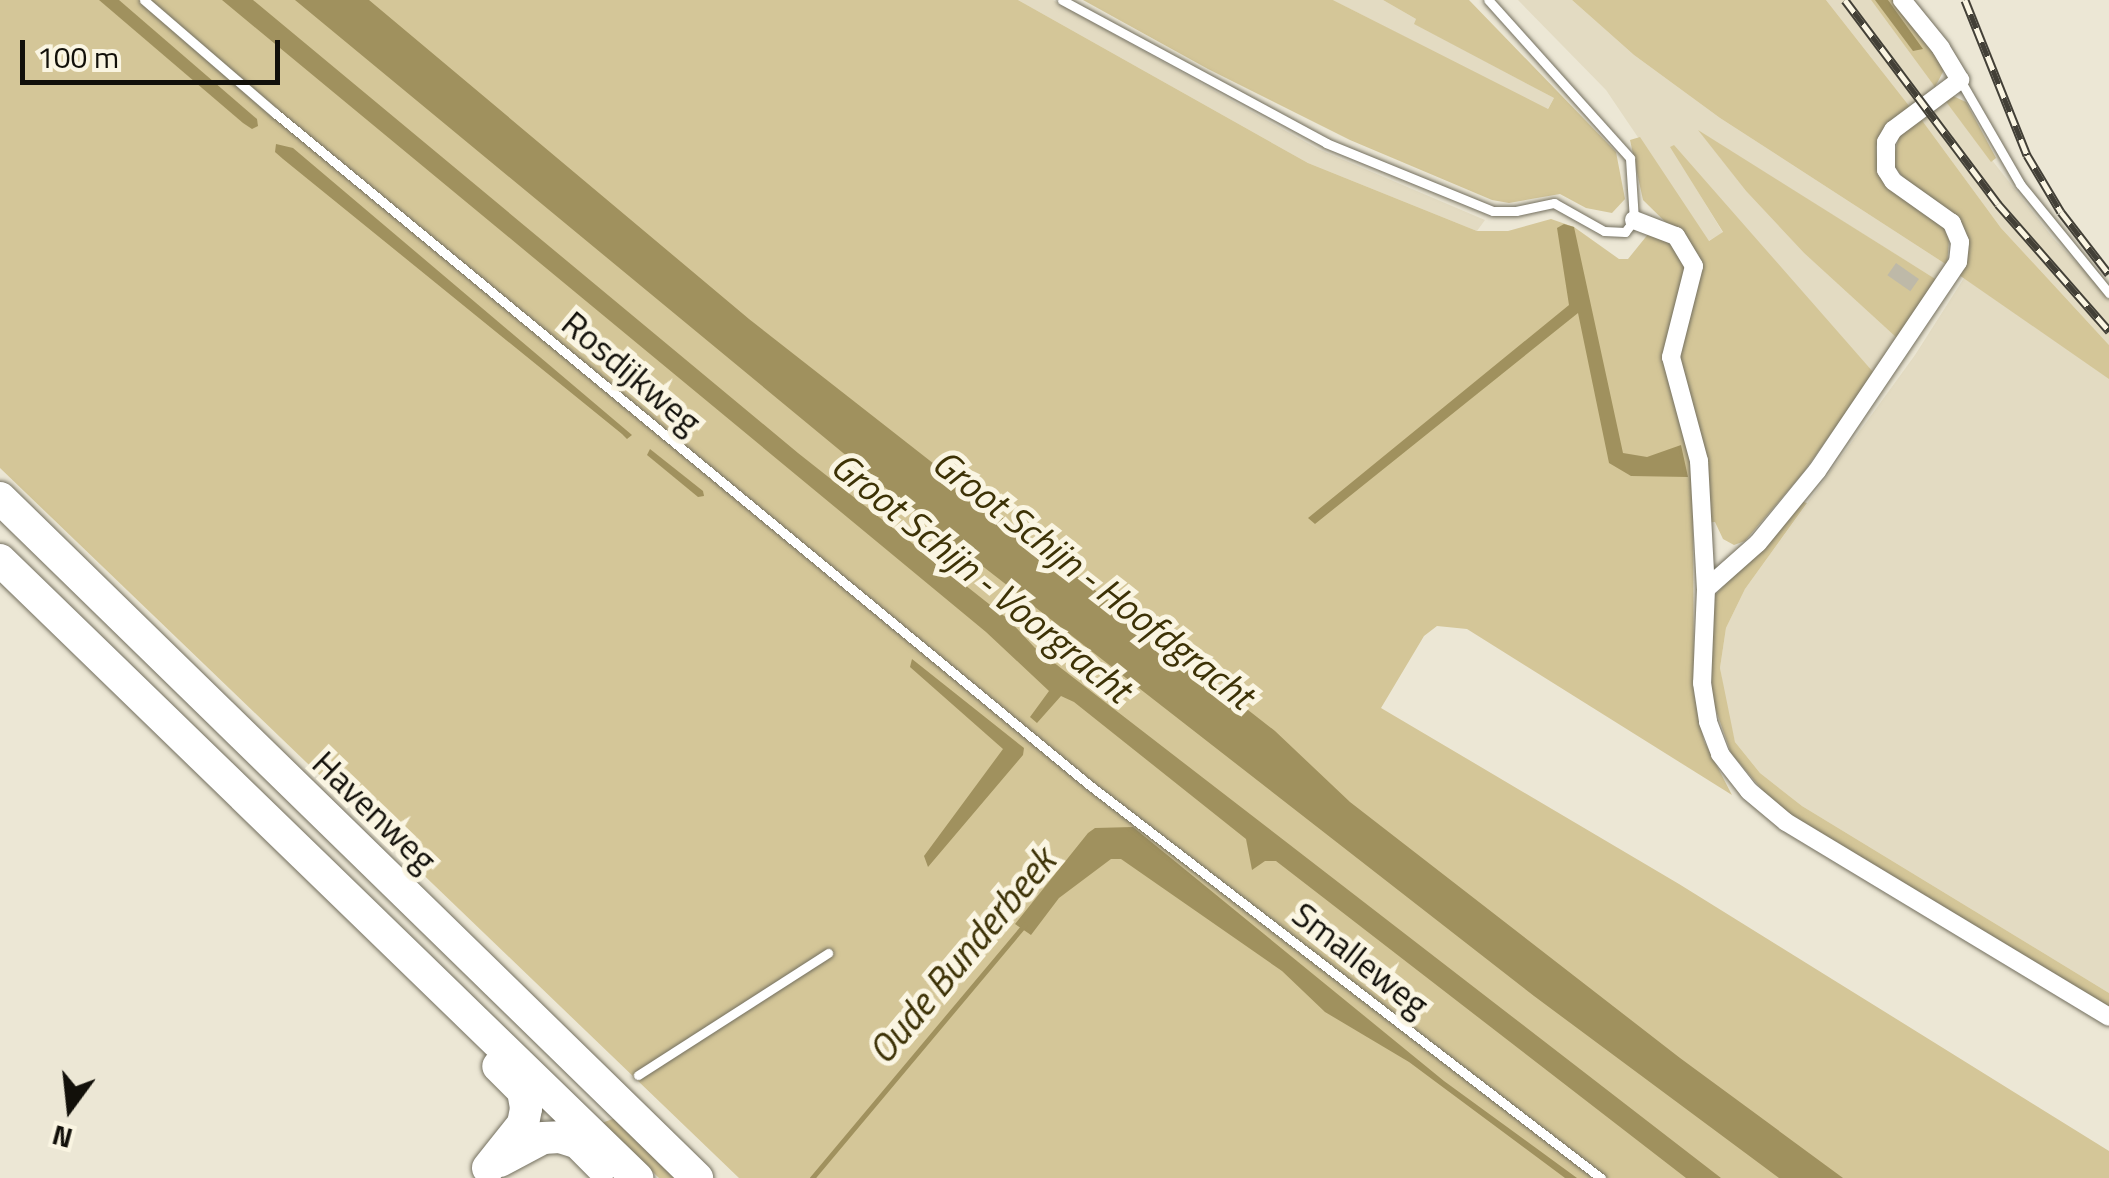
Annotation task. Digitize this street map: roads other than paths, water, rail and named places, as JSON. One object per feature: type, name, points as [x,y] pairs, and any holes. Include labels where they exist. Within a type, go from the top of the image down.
[{"type":"highway","name":"Havenweg","points":[[0,498],[696,1178]]},
{"type":"highway","points":[[0,560],[637,1178]]},
{"type":"highway","points":[[181,734],[287,858],[523,1091],[523,1124],[488,1168],[544,1138],[560,1136],[578,1144],[613,1178]]},
{"type":"street","points":[[1706,589],[1758,543],[1817,471],[1955,268],[1961,250],[1952,223],[1893,181],[1884,157],[1893,130],[1960,80],[1942,48],[1902,0]]},
{"type":"street","points":[[1634,220],[1676,236],[1694,266],[1672,357],[1699,460],[1706,589],[1702,651],[1708,722],[1720,754],[1749,791],[1786,822],[2109,1017]]},
{"type":"lane","name":"Rosdijkweg","points":[[144,0],[274,113],[1088,784]]},
{"type":"lane","points":[[1062,0],[1286,124],[1481,206],[1504,212],[1554,202],[1615,234],[1624,232],[1634,220],[1630,158],[1488,0]]},
{"type":"lane","points":[[1960,80],[2020,184],[2109,293]]},
{"type":"lane","name":"Smalleweg","points":[[1088,784],[1601,1178]]},
{"type":"lane","points":[[638,1074],[828,953]]},
{"type":"waterway","name":"Oude Bunderbeek","points":[[812,1178],[1025,924]]},
{"type":"railway","points":[[1845,0],[1998,204],[2109,331]]},
{"type":"railway","points":[[1965,0],[2027,155],[2061,212],[2109,274]]},
{"type":"water label","name":"Groot Schijn - Voorgracht","points":[[981,577]]},
{"type":"water label","name":"Groot Schijn - Hoofdgracht","points":[[1093,579]]}]
